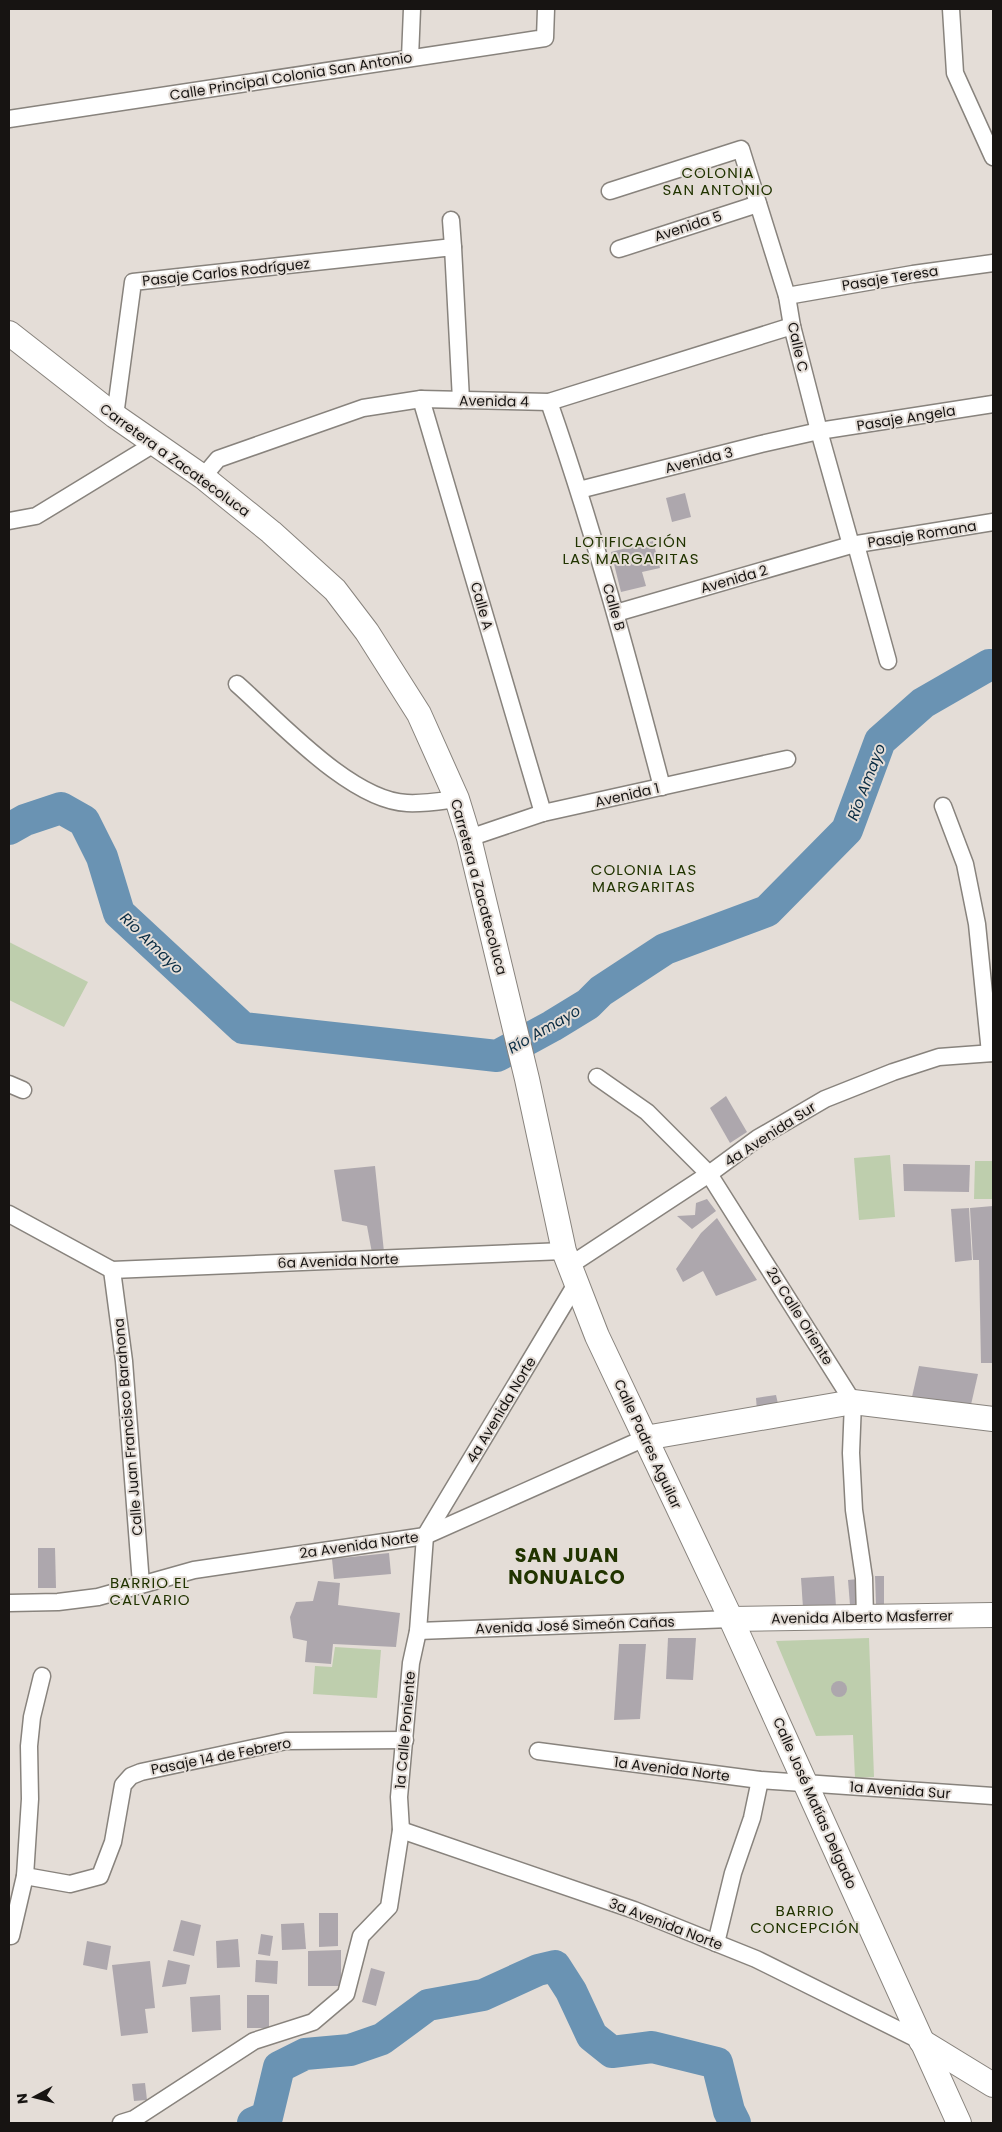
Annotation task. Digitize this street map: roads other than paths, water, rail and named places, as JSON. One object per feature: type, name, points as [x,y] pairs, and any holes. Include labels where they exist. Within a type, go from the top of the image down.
[{"type":"main road","name":"Carretera a Zacatecoluca","points":[[9,333],[114,416],[203,477],[271,532],[334,590],[367,632],[419,714],[457,799],[469,838],[570,1267]]},
{"type":"main road","name":"Calle Padres Aguilar","points":[[570,1267],[597,1336],[731,1619]]},
{"type":"main road","points":[[645,1438],[854,1402],[993,1419]]},
{"type":"main road","name":"Avenida Alberto Masferrer","points":[[731,1619],[993,1615]]},
{"type":"main road","name":"Calle José Matías Delgado","points":[[731,1619],[959,2123]]},
{"type":"main road","points":[[921,2041],[993,2085]]},
{"type":"street","points":[[410,58],[412,9]]},
{"type":"street","name":"Calle Principal Colonia San Antonio","points":[[9,119],[545,38],[546,9]]},
{"type":"street","points":[[951,9],[955,73],[993,157]]},
{"type":"street","name":"Calle C","points":[[610,191],[741,149],[787,296],[792,326],[819,432],[888,661]]},
{"type":"street","name":"Avenida 5","points":[[618,248],[758,204]]},
{"type":"street","points":[[451,220],[461,400]]},
{"type":"street","name":"Pasaje Carlos Rodríguez","points":[[114,416],[133,282],[453,247]]},
{"type":"street","name":"Pasaje Teresa","points":[[787,296],[913,274],[993,263]]},
{"type":"street","name":"Avenida 4","points":[[203,477],[218,459],[363,408],[421,399],[549,402],[792,326]]},
{"type":"street","name":"Calle A","points":[[421,399],[543,813]]},
{"type":"street","name":"Calle B","points":[[549,402],[579,490],[616,614],[662,787]]},
{"type":"street","name":"Pasaje Angela","points":[[819,432],[993,404]]},
{"type":"street","name":"Avenida 3","points":[[579,490],[761,444],[819,432]]},
{"type":"street","points":[[9,521],[36,516],[154,444]]},
{"type":"street","name":"Pasaje Romana","points":[[853,545],[993,522]]},
{"type":"street","name":"Avenida 2","points":[[616,614],[853,545]]},
{"type":"street","points":[[237,684],[296,738],[351,783],[378,796],[406,803],[457,799]]},
{"type":"street","name":"Avenida 1","points":[[469,838],[543,813],[787,759]]},
{"type":"street","points":[[943,806],[966,864],[977,924],[991,1053]]},
{"type":"street","name":"4a Avenida Sur","points":[[570,1267],[709,1174],[758,1138],[825,1099],[893,1072],[939,1057],[991,1053]]},
{"type":"street","name":"2a Calle Oriente","points":[[597,1077],[647,1112],[709,1174],[854,1402]]},
{"type":"street","points":[[9,1214],[112,1270]]},
{"type":"street","name":"6a Avenida Norte","points":[[112,1270],[570,1267]]},
{"type":"street","name":"4a Avenida Norte","points":[[426,1536],[570,1267]]},
{"type":"street","name":"Calle Juan Francisco Barahona","points":[[112,1270],[124,1361],[141,1584]]},
{"type":"street","points":[[854,1402],[851,1453],[854,1510],[864,1578],[865,1617]]},
{"type":"street","name":"2a Avenida Norte","points":[[9,1603],[58,1602],[98,1597],[194,1570],[426,1536],[645,1438]]},
{"type":"street","name":"1a Calle Poniente","points":[[121,2123],[134,2119],[254,2041],[313,2022],[346,1994],[361,1936],[389,1907],[401,1830],[399,1797],[411,1664],[418,1631],[426,1536]]},
{"type":"street","name":"Avenida José Simeón Cañas","points":[[418,1631],[731,1619]]},
{"type":"street","points":[[11,1936],[24,1876],[30,1799],[29,1746],[32,1717],[42,1676]]},
{"type":"street","name":"Pasaje 14 de Febrero","points":[[24,1876],[70,1884],[100,1876],[113,1842],[124,1785],[132,1776],[141,1772],[286,1741],[405,1740]]},
{"type":"street","name":"1a Avenida Norte","points":[[538,1751],[760,1780],[807,1784]]},
{"type":"street","points":[[716,1943],[733,1873],[752,1818],[760,1780]]},
{"type":"street","name":"1a Avenida Sur","points":[[807,1784],[993,1796]]},
{"type":"street","name":"3a Avenida Norte","points":[[401,1830],[634,1910],[756,1959],[921,2041]]},
{"type":"waterway","name":"Río Amayo","points":[[9,829],[25,820],[61,808],[84,821],[102,857],[119,913],[243,1028],[497,1056],[588,1004],[601,991],[665,949],[767,911],[847,830],[880,741],[923,703],[989,665],[993,665]]},
{"type":"waterway","points":[[253,2123],[267,2117],[279,2067],[305,2054],[350,2050],[382,2039],[428,2005],[483,1995],[538,1970],[555,1966],[571,1991],[592,2036],[612,2052],[652,2047],[717,2063],[729,2111],[735,2123]]},
{"type":"district","name":"COLONIA SAN ANTONIO","points":[[718,180]]},
{"type":"district","name":"LOTIFICACIÓN LAS MARGARITAS","points":[[631,550]]},
{"type":"district","name":"COLONIA LAS MARGARITAS","points":[[644,878]]},
{"type":"district","name":"SAN JUAN NONUALCO","points":[[567,1566]]},
{"type":"district","name":"BARRIO EL CALVARIO","points":[[150,1590]]},
{"type":"district","name":"BARRIO CONCEPCIÓN","points":[[805,1918]]}]
